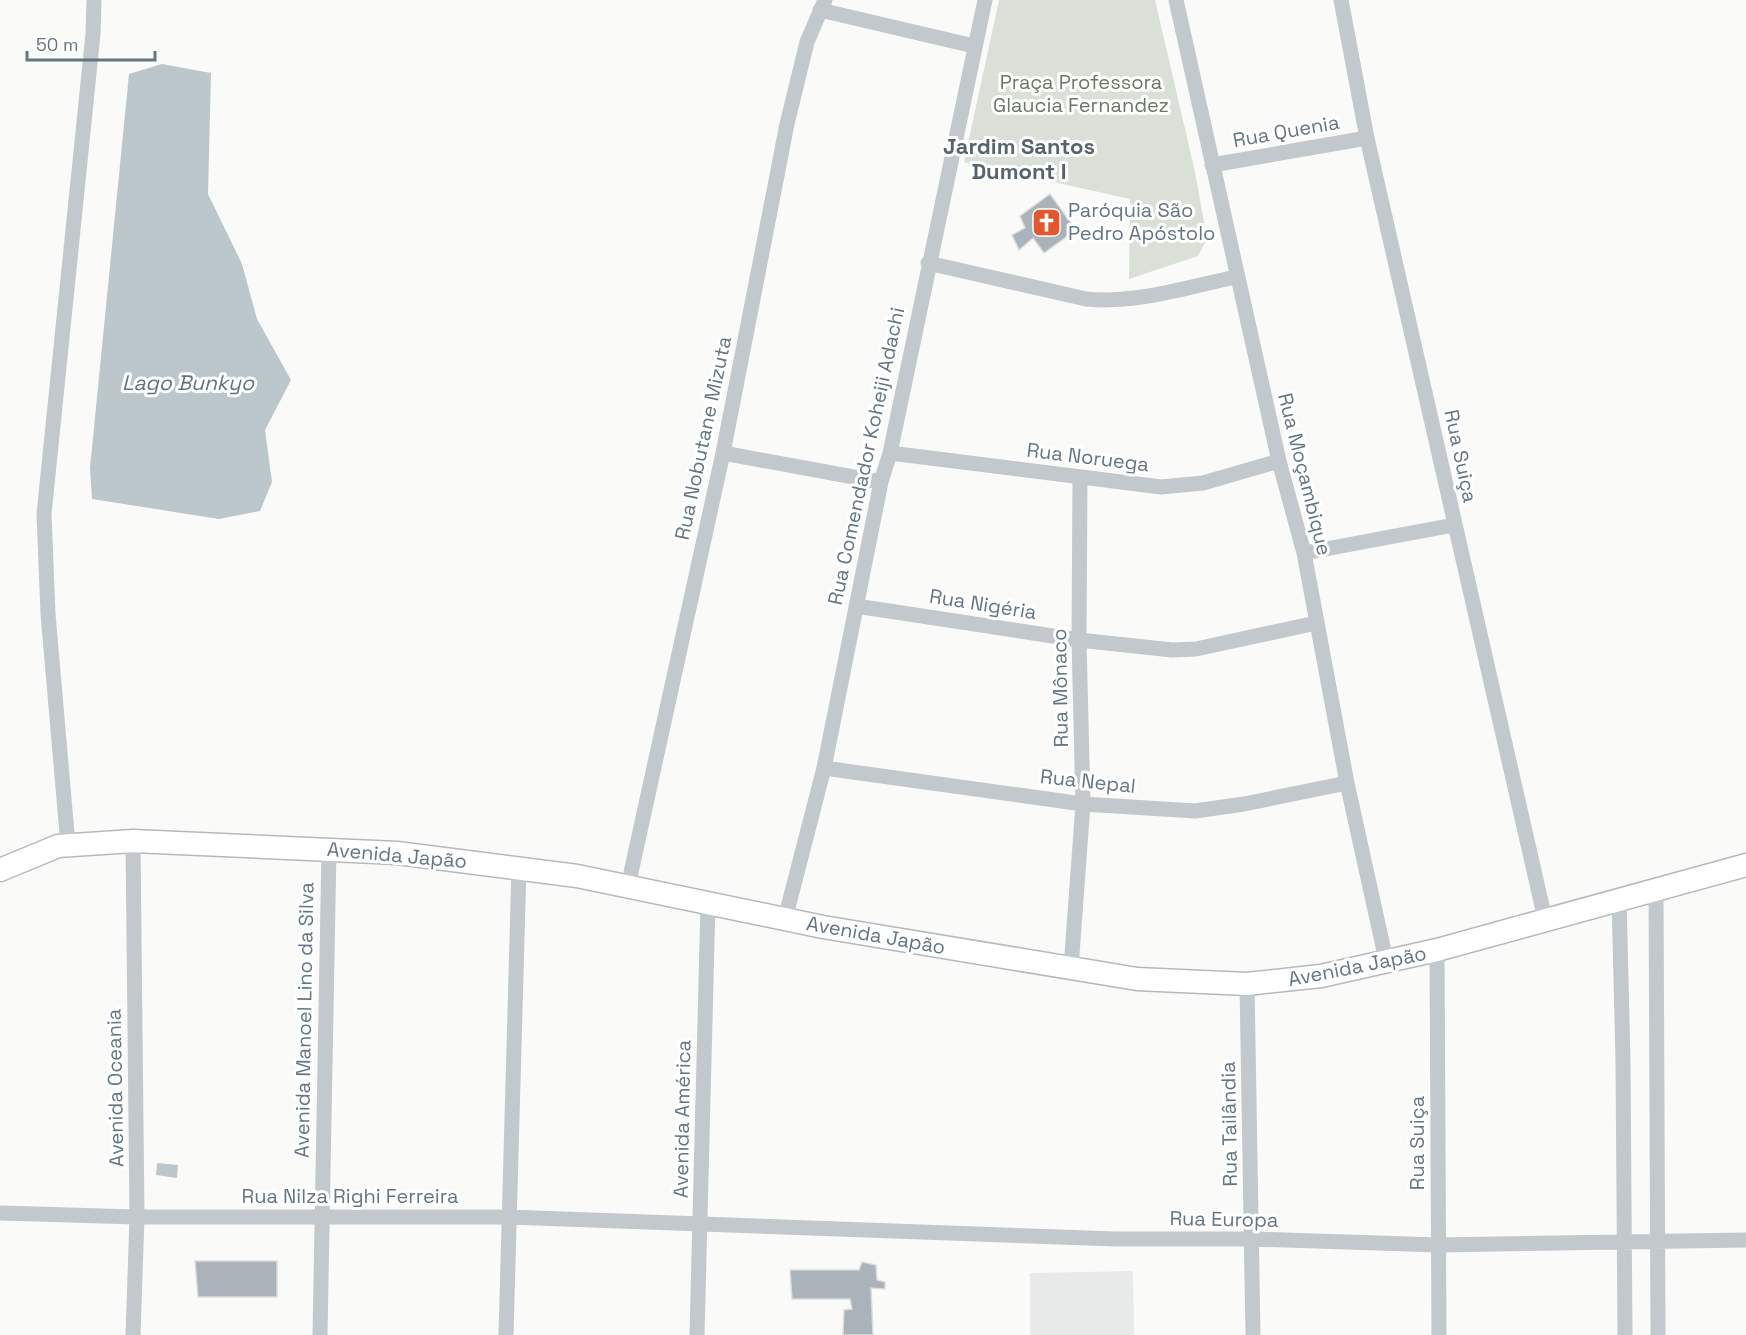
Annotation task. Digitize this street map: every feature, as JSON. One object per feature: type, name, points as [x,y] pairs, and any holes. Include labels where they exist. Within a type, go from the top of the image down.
[{"type":"main road","name":"Avenida Japão","points":[[0,870],[63,846],[133,840],[397,853],[519,867],[628,886],[785,919],[1071,968],[1157,981],[1247,984],[1321,976],[1437,950],[1746,866]]},
{"type":"main road","points":[[0,855],[63,846]]},
{"type":"street","points":[[63,846],[48,614],[45,514],[93,34],[94,0]]},
{"type":"street","name":"Rua Comendador Koheiji Adachi","points":[[785,919],[824,768],[881,483],[890,453],[928,263],[985,0]]},
{"type":"street","name":"Rua Moçambique","points":[[1176,0],[1236,277],[1279,461],[1304,553],[1347,783],[1386,960]]},
{"type":"street","name":"Rua Suiça","points":[[1341,0],[1367,138],[1545,919]]},
{"type":"street","points":[[822,5],[974,46]]},
{"type":"street","name":"Rua Nobutane Mizuta","points":[[628,886],[723,453],[787,124],[807,42],[822,5]]},
{"type":"street","name":"Rua Quenia","points":[[1212,165],[1367,138]]},
{"type":"street","points":[[928,263],[1086,299],[1107,301],[1126,300],[1236,277]]},
{"type":"street","points":[[723,453],[881,483]]},
{"type":"street","name":"Rua Noruega","points":[[890,453],[1161,487],[1181,487],[1203,483],[1279,461]]},
{"type":"street","name":"Rua Mônaco","points":[[1071,968],[1083,804],[1080,478]]},
{"type":"street","points":[[1304,553],[1454,525]]},
{"type":"street","name":"Rua Nigéria","points":[[856,606],[1080,640],[1172,650],[1196,649],[1316,623]]},
{"type":"street","name":"Rua Nepal","points":[[824,768],[1083,804],[1205,810],[1347,783]]},
{"type":"street","name":"Avenida Oceania","points":[[133,840],[137,1217],[133,1335]]},
{"type":"street","name":"Avenida Manoel Lino da Silva","points":[[320,1335],[329,849]]},
{"type":"street","points":[[506,1335],[519,867]]},
{"type":"street","points":[[1656,889],[1658,1335]]},
{"type":"street","points":[[1619,899],[1625,1335]]},
{"type":"street","name":"Avenida América","points":[[698,1335],[708,903]]},
{"type":"street","name":"Rua Suiça","points":[[1437,950],[1439,1335]]},
{"type":"street","name":"Rua Tailândia","points":[[1247,984],[1253,1335]]},
{"type":"street","name":"Rua Nilza Righi Ferreira","points":[[0,1213],[137,1217],[508,1217],[701,1226]]},
{"type":"street","name":"Rua Europa","points":[[701,1226],[1116,1239],[1252,1239],[1439,1245],[1746,1240]]},
{"type":"shaded area","points":[[1133,1271],[1134,1335],[1030,1335],[1030,1273]]},
{"type":"green space","name":"Praça Professora Glaucia Fernandez","points":[[999,0],[1155,0],[1195,172],[1207,239],[1198,256],[1129,279],[1130,199],[964,162]]},
{"type":"water","name":"Lago Bunkyo","points":[[162,64],[211,73],[208,194],[242,264],[257,319],[291,380],[265,430],[272,482],[260,511],[219,519],[92,499],[90,468],[129,74]]},
{"type":"water","points":[[157,1163],[178,1165],[177,1178],[156,1175]]},
{"type":"building","name":"Paróquia São Pedro Apóstolo","points":[[1050,194],[1076,230],[1044,253],[1033,238],[1019,250],[1012,235],[1025,228],[1020,216]]},
{"type":"building","points":[[195,1261],[277,1261],[277,1297],[198,1297]]},
{"type":"building","points":[[862,1262],[876,1265],[877,1280],[885,1282],[885,1289],[871,1288],[873,1335],[843,1335],[844,1310],[852,1309],[850,1299],[792,1299],[790,1270],[859,1270]]},
{"type":"place","name":"Paróquia São Pedro Apóstolo","points":[[1047,222]]},
{"type":"district","name":"Jardim Santos Dumont I","points":[[1019,158]]}]
